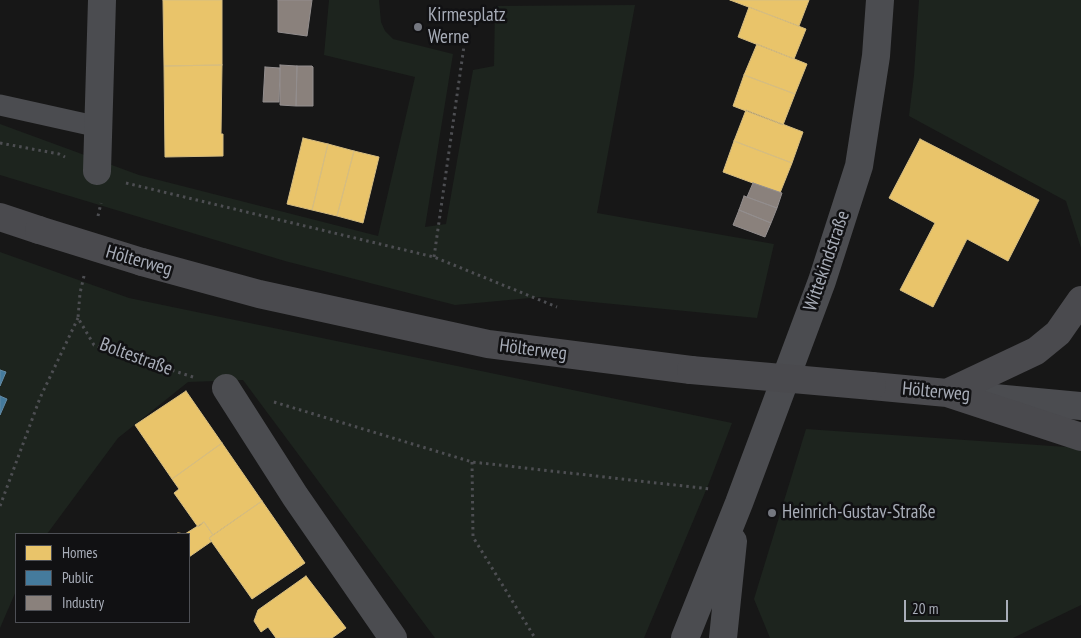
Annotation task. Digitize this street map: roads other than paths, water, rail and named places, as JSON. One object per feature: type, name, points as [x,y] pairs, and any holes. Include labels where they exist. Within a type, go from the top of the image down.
[{"type":"main road","name":"Hölterweg","points":[[0,217],[142,262],[259,294],[488,344],[691,370],[947,393]]},
{"type":"main road","points":[[947,393],[1036,351],[1058,333],[1081,300]]},
{"type":"main road","points":[[947,393],[1081,437]]},
{"type":"street","points":[[97,171],[102,0]]},
{"type":"street","name":"Wittekindstraße","points":[[685,638],[739,503],[822,281],[859,166],[876,56],[880,0]]},
{"type":"street","points":[[226,388],[295,496],[393,638]]},
{"type":"street","name":"Hölterweg","points":[[947,393],[1081,406]]},
{"type":"street","name":"Wittekindstraße","points":[[728,630],[739,503]]},
{"type":"lane","points":[[0,106],[99,127]]},
{"type":"place","name":"Kirmesplatz Werne","points":[[418,27]]},
{"type":"place","name":"Heinrich-Gustav-Straße","points":[[772,513]]}]
